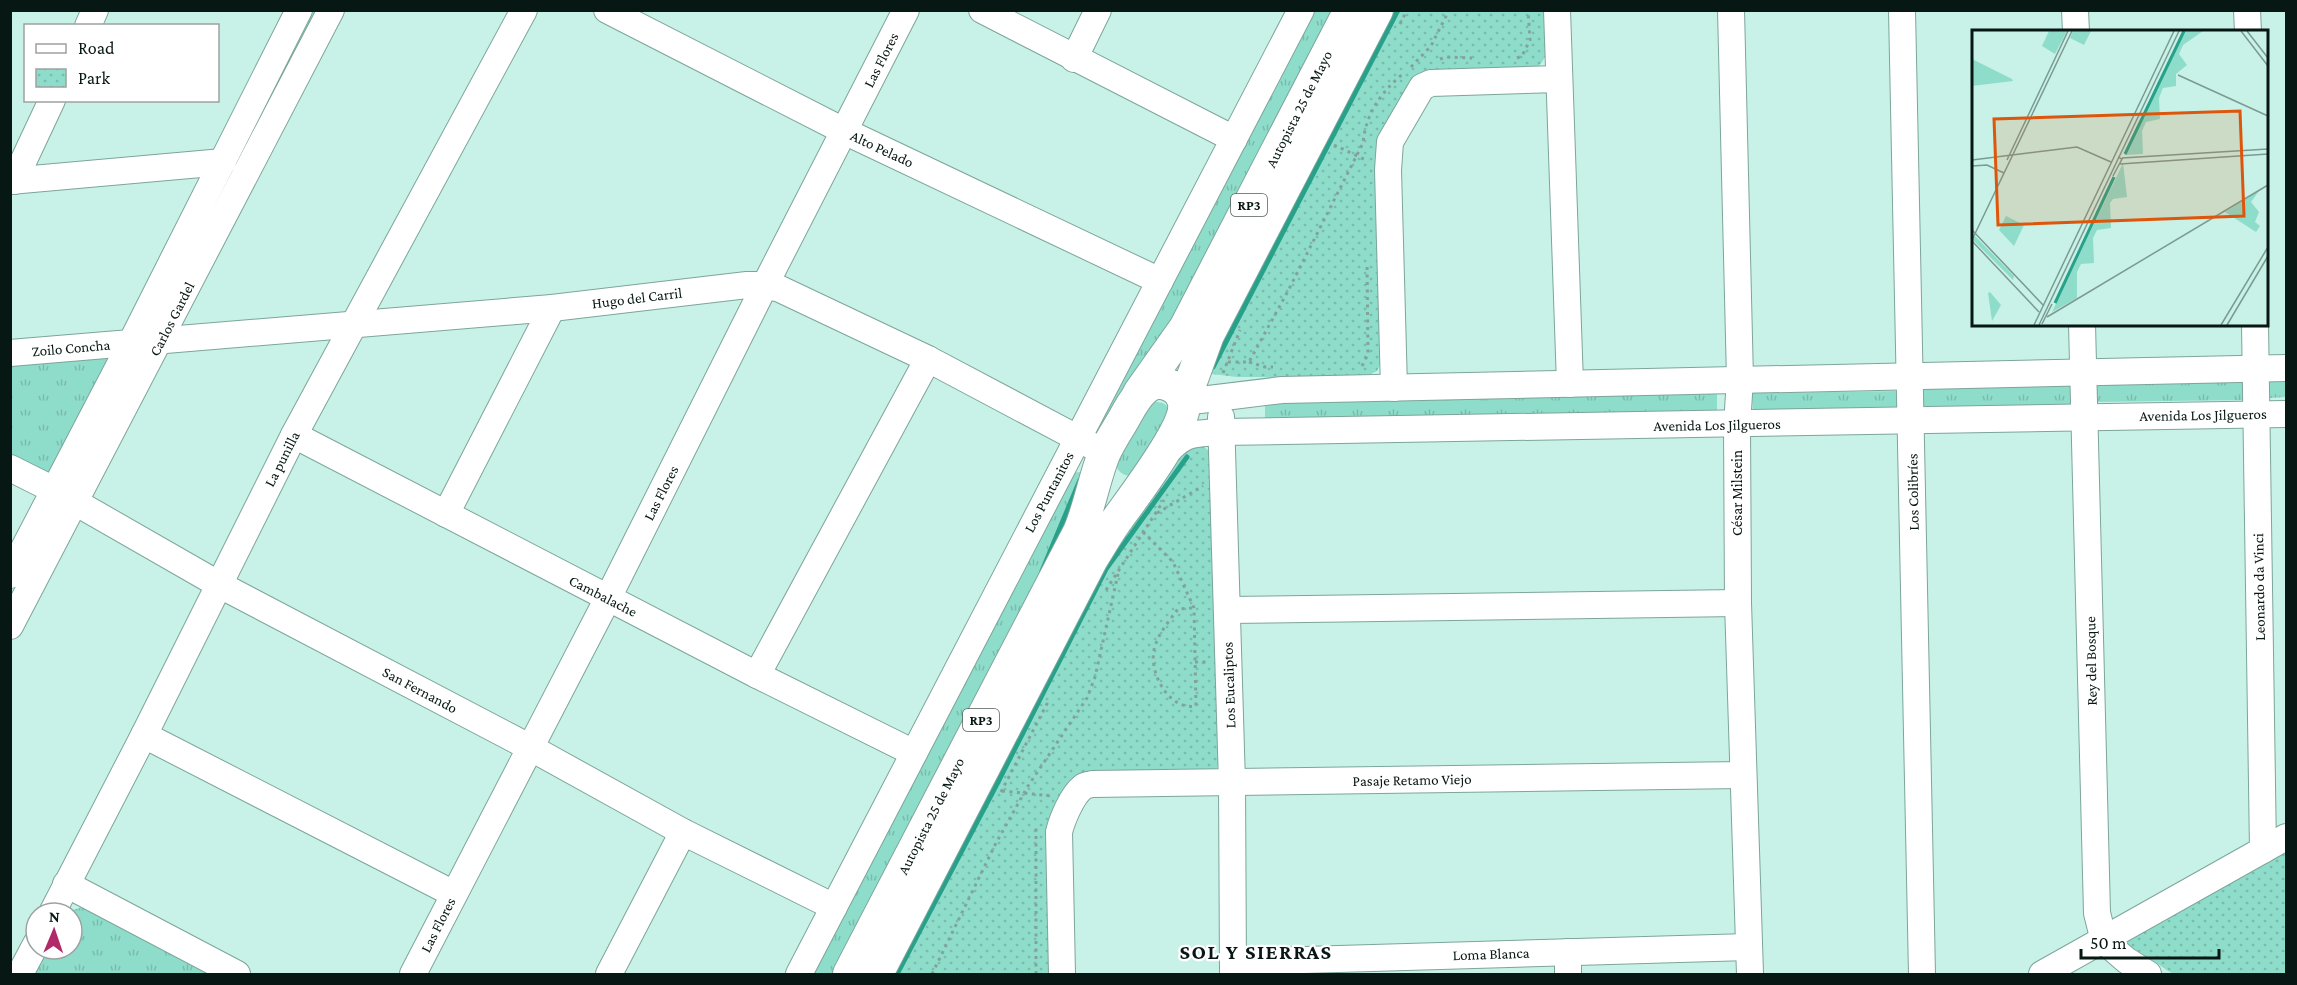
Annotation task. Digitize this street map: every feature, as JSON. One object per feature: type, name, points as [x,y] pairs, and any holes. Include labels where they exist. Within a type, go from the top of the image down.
[{"type":"main road","name":"Autopista 25 de Mayo","points":[[1139,393],[1185,328],[1350,10]]},
{"type":"main road","name":"Autopista 25 de Mayo","points":[[1183,398],[1208,335],[1377,10]]},
{"type":"main road","points":[[1139,393],[1153,384],[1161,383],[1176,389],[1183,398]]},
{"type":"main road","name":"RP3","points":[[1103,456],[1139,393]]},
{"type":"main road","name":"RP3","points":[[1157,480],[1184,409],[1183,398]]},
{"type":"main road","name":"Autopista 25 de Mayo","points":[[849,975],[1079,532],[1090,504],[1103,456]]},
{"type":"main road","points":[[1103,456],[1104,477],[1111,485],[1121,490],[1132,490],[1157,480]]},
{"type":"main road","name":"Autopista 25 de Mayo","points":[[877,975],[1092,559],[1118,518],[1157,480]]},
{"type":"street","points":[[89,24],[95,10]]},
{"type":"street","name":"Carlos Gardel","points":[[10,626],[131,343],[299,10]]},
{"type":"street","name":"Carlos Gardel","points":[[10,575],[65,497],[160,341],[331,10]]},
{"type":"street","name":"La punilla","points":[[58,901],[144,735],[294,435],[524,10]]},
{"type":"street","name":"Alto Pelado","points":[[607,10],[844,131],[1161,282]]},
{"type":"street","name":"Las Flores","points":[[413,975],[608,598],[906,10]]},
{"type":"street","points":[[982,10],[1234,140]]},
{"type":"street","points":[[1074,59],[1098,10]]},
{"type":"street","name":"Los Puntanitos","points":[[799,975],[1301,10]]},
{"type":"street","points":[[1557,10],[1570,384]]},
{"type":"street","name":"César Milstein","points":[[1731,10],[1740,379],[1737,425],[1737,603],[1750,975]]},
{"type":"street","name":"Los Colibríes","points":[[1902,10],[1922,975]]},
{"type":"street","points":[[2075,10],[2076,30]]},
{"type":"street","points":[[2247,10],[2248,30]]},
{"type":"street","points":[[1394,388],[1388,170],[1390,142],[1422,87],[1431,83],[1559,80]]},
{"type":"street","points":[[12,181],[51,102]]},
{"type":"street","points":[[12,181],[223,162]]},
{"type":"street","name":"Hugo del Carril","points":[[131,343],[552,308],[765,285],[780,289],[928,359],[1078,438],[1103,456]]},
{"type":"street","points":[[446,514],[552,308]]},
{"type":"street","name":"Rey del Bosque","points":[[2082,326],[2097,913],[2104,941]]},
{"type":"street","name":"Leonardo da Vinci","points":[[2255,326],[2263,850]]},
{"type":"street","name":"Zoilo Concha","points":[[10,352],[131,343]]},
{"type":"street","points":[[757,675],[928,359]]},
{"type":"street","points":[[1183,398],[1220,397],[1282,390],[2286,368]]},
{"type":"street","name":"Los Eucaliptos","points":[[1220,397],[1232,783],[1233,968]]},
{"type":"street","name":"Avenida Los Jilgueros","points":[[1157,480],[1178,440],[1185,436],[1221,432],[1912,423],[2085,417],[2286,414]]},
{"type":"street","name":"Cambalache","points":[[294,435],[757,675],[914,753]]},
{"type":"street","name":"San Fernando","points":[[10,468],[218,584],[531,748],[683,832],[834,907]]},
{"type":"street","points":[[1227,610],[1737,603]]},
{"type":"street","points":[[144,735],[454,894]]},
{"type":"street","name":"Pasaje Retamo Viejo","points":[[1079,793],[1092,784],[1742,775]]},
{"type":"street","points":[[1062,975],[1059,832],[1062,816],[1079,793]]},
{"type":"street","points":[[609,975],[683,832]]},
{"type":"street","points":[[2042,975],[2286,837]]},
{"type":"street","points":[[66,884],[237,975]]},
{"type":"street","points":[[2104,941],[2148,975]]},
{"type":"street","name":"Loma Blanca","points":[[1233,968],[1568,963],[1749,947]]},
{"type":"street","points":[[20,975],[27,961]]},
{"type":"path","points":[[1228,362],[1248,362],[1288,291],[1357,156],[1363,143],[1368,117],[1381,95],[1431,46],[1449,10]]},
{"type":"path","points":[[1334,145],[1388,170]]},
{"type":"path","points":[[1155,513],[1157,480]]},
{"type":"path","points":[[1103,596],[1155,513],[1211,481]]},
{"type":"path","points":[[1143,532],[1173,562],[1194,608],[1196,706],[1189,707],[1178,704],[1161,684],[1154,667],[1153,657],[1154,647],[1160,635],[1178,609],[1194,608]]},
{"type":"path","points":[[932,975],[996,843],[1024,793],[1086,698],[1095,677],[1119,569]]},
{"type":"path","points":[[996,800],[1050,698]]},
{"type":"path","points":[[1002,791],[1079,793]]},
{"type":"green space","points":[[308,11],[320,11],[220,197],[258,109]]},
{"type":"green space","points":[[1310,11],[1339,11],[1193,298],[1107,423],[1103,423],[1100,421]]},
{"type":"green space","points":[[1392,11],[1548,11],[1548,49],[1542,63],[1536,69],[1423,72],[1415,76],[1379,155],[1381,363],[1377,371],[1365,377],[1237,377],[1212,374],[1207,368]]},
{"type":"green space","points":[[109,356],[113,365],[57,470],[46,474],[11,455],[10,362]]},
{"type":"green space","points":[[2269,379],[2286,379],[2286,397],[2270,398]]},
{"type":"green space","points":[[2243,381],[2243,400],[2096,402],[2095,384]]},
{"type":"green space","points":[[2071,386],[2071,405],[1924,408],[1924,389]]},
{"type":"green space","points":[[1900,391],[1900,409],[1753,412],[1752,393]]},
{"type":"green space","points":[[1717,393],[1717,411],[1265,421],[1265,402]]},
{"type":"green space","points":[[1152,401],[1167,406],[1167,419],[1133,476],[1123,474],[1115,462]]},
{"type":"green space","points":[[1204,447],[1209,451],[1222,756],[1217,768],[1206,774],[1074,782],[1052,974],[890,974],[1107,553],[1187,449]]},
{"type":"green space","points":[[1073,473],[1083,473],[1084,492],[838,974],[809,974]]},
{"type":"green space","points":[[2286,847],[2286,974],[2173,974],[2124,942]]},
{"type":"green space","points":[[84,908],[211,974],[32,974],[39,961],[84,961]]},
{"type":"waterway","points":[[1213,367],[1398,10]]},
{"type":"waterway","points":[[897,974],[1106,569],[1187,457]]},
{"type":"waterway","points":[[1042,571],[1080,480]]},
{"type":"district","name":"SOL Y SIERRAS","points":[[1256,952]]}]
